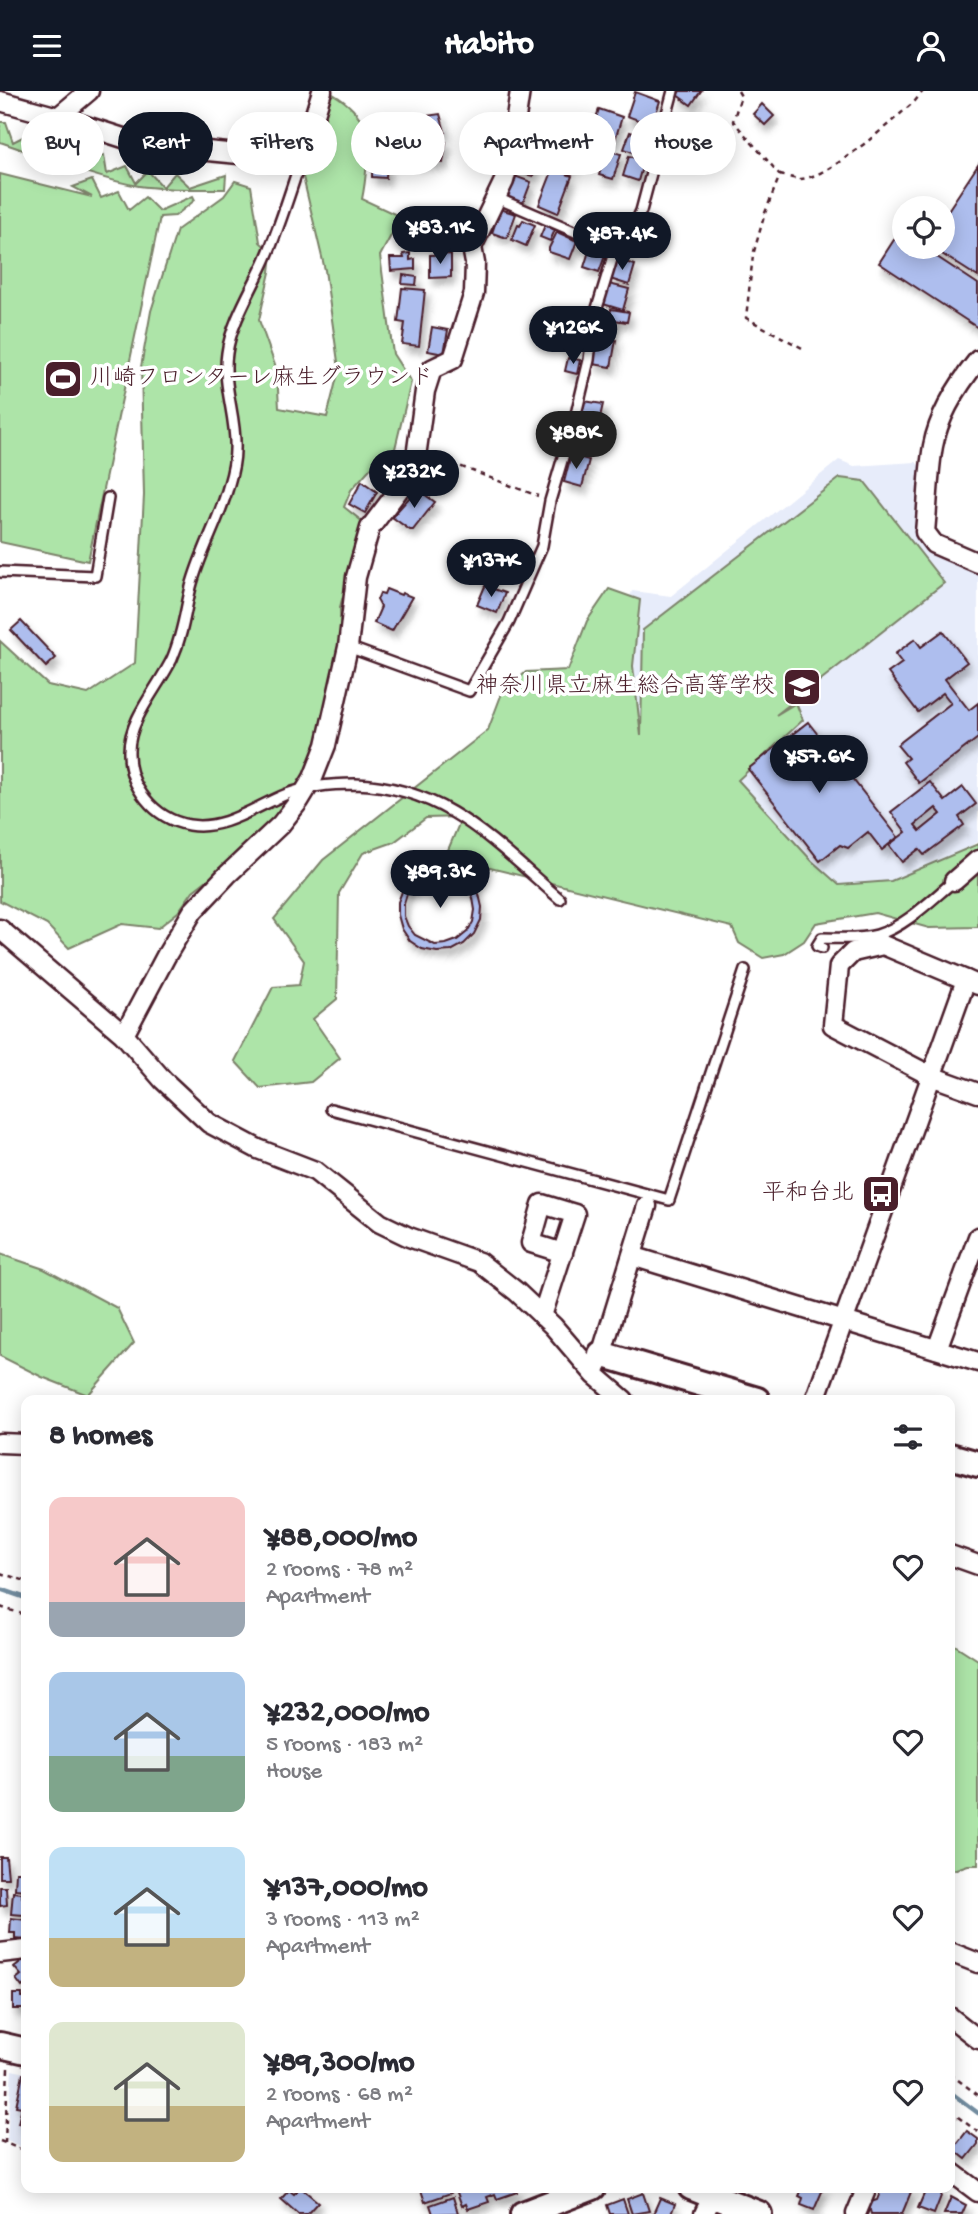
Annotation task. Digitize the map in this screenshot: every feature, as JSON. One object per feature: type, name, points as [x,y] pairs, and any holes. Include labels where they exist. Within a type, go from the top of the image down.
[{"type":"street","points":[[64,112],[89,91]]},
{"type":"street","points":[[315,112],[321,91]]},
{"type":"street","points":[[124,1035],[193,911],[281,824],[307,788],[326,745],[348,647],[356,577],[370,528],[415,464],[425,391],[432,369],[453,359],[474,293],[475,263],[472,247],[497,198],[510,158],[520,91]]},
{"type":"street","points":[[0,101],[40,112]]},
{"type":"street","points":[[104,132],[145,145],[227,153]]},
{"type":"street","points":[[978,360],[944,412],[934,444],[925,532],[934,544],[978,562]]},
{"type":"street","points":[[954,881],[978,860]]},
{"type":"street","points":[[0,929],[124,1035],[163,1080],[209,1123],[258,1149],[315,1171],[380,1223],[409,1237],[479,1262],[598,1364],[620,1395]]},
{"type":"street","points":[[817,1395],[931,1076],[972,982],[883,945],[853,952],[841,958],[833,1025],[931,1076],[978,1093]]},
{"type":"street","points":[[598,1364],[649,1201]]},
{"type":"street","points":[[937,1349],[978,1237]]},
{"type":"street","points":[[542,1315],[562,1253]]},
{"type":"street","points":[[632,1257],[978,1362]]},
{"type":"street","points":[[598,1364],[735,1395]]},
{"type":"street","points":[[0,1443],[21,1444]]},
{"type":"street","points":[[955,1457],[978,1464]]},
{"type":"street","points":[[955,1557],[978,1565]]},
{"type":"street","points":[[0,1953],[21,1951]]},
{"type":"street","points":[[955,1954],[978,1963]]},
{"type":"street","points":[[955,2021],[978,2039]]},
{"type":"street","points":[[955,2175],[978,2192]]},
{"type":"street","points":[[523,2214],[575,2193]]},
{"type":"street","points":[[856,2214],[865,2193]]},
{"type":"street","points":[[703,2199],[759,2214]]},
{"type":"lane","points":[[348,647],[469,691],[509,622],[542,547],[550,501],[589,360],[594,318],[613,256],[626,243],[641,211],[673,91]]},
{"type":"lane","points":[[296,175],[268,253],[236,324],[227,352],[226,382],[235,450],[229,486],[191,587],[184,628],[157,688],[131,732],[131,772],[140,793],[155,809],[171,819],[190,825],[212,825],[288,793],[339,784],[372,785],[428,798],[472,823],[560,899]]},
{"type":"lane","points":[[497,198],[592,239],[613,256]]},
{"type":"lane","points":[[0,572],[95,576],[108,498]]},
{"type":"lane","points":[[822,948],[817,946],[822,939],[874,936],[885,932],[954,881]]},
{"type":"lane","points":[[331,1109],[649,1201],[669,1199],[745,970]]},
{"type":"path","points":[[738,91],[741,96],[733,121],[779,175],[802,179],[824,170],[857,150],[915,101],[923,91]]},
{"type":"path","points":[[779,175],[753,255],[746,318],[806,350]]},
{"type":"path","points":[[416,450],[467,467],[550,501]]},
{"type":"path","points":[[0,1573],[21,1579]]},
{"type":"path","points":[[0,1607],[21,1613]]},
{"type":"path","points":[[5,2143],[11,2053]]},
{"type":"path","points":[[955,2078],[978,2095]]},
{"type":"path","points":[[955,2115],[978,2132]]},
{"type":"path","points":[[0,2141],[20,2149]]},
{"type":"shaded area","name":"神奈川県立麻生総合高等学校","points":[[839,460],[854,466],[916,462],[920,466],[916,533],[933,554],[978,570],[978,841],[870,913],[625,781],[621,627],[632,591],[671,596]]},
{"type":"shaded area","points":[[12,2070],[21,2072],[21,2147],[7,2140]]},
{"type":"green space","points":[[333,94],[355,112],[351,112],[351,175],[366,175],[362,199],[401,217],[380,256],[393,354],[411,382],[392,461],[375,463],[351,490],[344,507],[363,522],[340,607],[341,654],[312,757],[287,807],[225,866],[193,891],[178,912],[158,928],[122,924],[69,948],[47,925],[0,901],[0,641],[48,685],[88,694],[135,663],[144,495],[141,367],[151,311],[177,230],[224,196],[235,181],[251,186],[260,242],[272,253],[259,320],[277,371],[279,408],[327,417],[339,369],[325,270],[303,177],[337,175],[337,112],[323,112],[326,102]]},
{"type":"green space","points":[[0,122],[6,122],[13,142],[21,138],[21,150],[0,142]]},
{"type":"green space","points":[[104,155],[107,174],[118,170],[118,175],[132,175],[136,183],[144,175],[152,175],[163,187],[173,175],[177,175],[190,187],[226,175],[225,189],[150,187],[95,175],[104,175]]},
{"type":"green space","name":"川崎フロンターレ麻生グラウンド","points":[[0,174],[92,197],[73,187],[92,180],[101,198],[119,191],[129,210],[145,197],[159,211],[193,196],[195,200],[175,216],[160,217],[88,561],[0,542]]},
{"type":"green space","points":[[840,478],[864,481],[944,583],[776,715],[796,703],[803,720],[738,780],[812,861],[839,885],[891,881],[978,844],[978,927],[929,928],[875,913],[816,923],[804,941],[784,954],[763,958],[739,943],[732,927],[445,857],[462,817],[426,818],[394,842],[363,853],[339,893],[337,999],[313,1019],[340,1058],[311,1082],[260,1088],[235,1061],[273,987],[299,985],[304,961],[274,919],[323,860],[488,730],[502,693],[526,672],[568,670],[587,621],[609,589],[640,600],[633,666],[641,736],[643,630]]},
{"type":"green space","points":[[0,1254],[44,1269],[117,1308],[134,1343],[88,1395],[42,1377],[0,1356]]},
{"type":"green space","points":[[955,1645],[978,1660],[978,1865],[955,1869]]},
{"type":"building","points":[[680,91],[701,91],[691,105],[677,95]]},
{"type":"building","points":[[635,92],[660,101],[656,112],[630,112],[630,117],[627,116]]},
{"type":"building","points":[[762,104],[774,116],[765,125],[753,114]]},
{"type":"building","points":[[616,115],[622,117],[616,136]]},
{"type":"building","points":[[630,132],[630,151],[624,149]]},
{"type":"building","points":[[616,153],[621,154],[616,170]]},
{"type":"building","points":[[630,156],[630,175],[640,175],[638,181],[623,176]]},
{"type":"building","points":[[978,165],[978,277],[950,259],[955,259],[955,200]]},
{"type":"building","points":[[372,175],[386,175],[386,178]]},
{"type":"building","points":[[512,175],[531,182],[523,203],[506,197]]},
{"type":"building","points":[[551,175],[572,176],[558,213],[539,205]]},
{"type":"building","points":[[500,209],[516,214],[507,238],[492,233]]},
{"type":"building","points":[[607,212],[624,221],[614,242],[596,233]]},
{"type":"building","points":[[523,220],[535,225],[526,246],[512,240]]},
{"type":"building","points":[[545,225],[555,230],[550,241],[540,237]]},
{"type":"building","points":[[557,232],[577,241],[570,259],[549,252]]},
{"type":"building","points":[[892,243],[892,259],[940,259],[978,284],[978,328],[879,263]]},
{"type":"building","points":[[590,248],[606,253],[599,272],[584,267]]},
{"type":"building","points":[[410,253],[410,260],[415,259],[415,269],[391,271],[390,258],[404,258],[403,254]]},
{"type":"building","points":[[451,254],[451,277],[430,278],[430,255]]},
{"type":"building","points":[[616,259],[635,265],[629,285],[610,279]]},
{"type":"building","points":[[403,275],[417,277],[416,285],[402,284]]},
{"type":"building","points":[[609,284],[629,289],[623,310],[603,304]]},
{"type":"building","points":[[402,288],[425,290],[419,346],[402,344],[405,323],[398,322]]},
{"type":"building","points":[[611,309],[629,312],[627,322],[614,320],[611,335],[599,333],[603,314],[610,315]]},
{"type":"building","points":[[432,327],[448,330],[444,354],[428,351]]},
{"type":"building","points":[[598,337],[616,340],[611,367],[593,364]]},
{"type":"building","points":[[568,358],[580,360],[577,374],[565,371]]},
{"type":"building","points":[[584,401],[603,404],[596,435],[577,430]]},
{"type":"building","points":[[571,455],[589,460],[582,487],[564,482]]},
{"type":"building","points":[[362,481],[377,492],[365,513],[349,504]]},
{"type":"building","points":[[417,489],[435,502],[413,530],[410,530],[392,517]]},
{"type":"building","points":[[485,586],[505,593],[497,613],[477,605]]},
{"type":"building","points":[[386,589],[412,597],[392,631],[374,623],[381,607],[377,600],[380,593],[384,594]]},
{"type":"building","points":[[21,621],[56,658],[46,667],[11,630]]},
{"type":"building","points":[[943,631],[967,662],[945,679],[969,710],[978,703],[978,738],[919,783],[903,762],[908,758],[897,745],[951,703],[943,693],[918,712],[888,673],[902,663],[895,654],[915,639],[921,647]]},
{"type":"building","points":[[808,722],[898,837],[882,850],[868,832],[848,848],[840,845],[820,861],[748,769]]},
{"type":"building","points":[[930,782],[945,801],[963,787],[976,804],[959,817],[964,825],[924,855],[919,849],[902,862],[889,845],[906,832],[891,812]],"holes":[[[936,808],[941,814],[920,831],[915,825]]]},
{"type":"building","points":[[449,869],[462,874],[472,882],[479,894],[481,920],[474,934],[451,951],[422,949],[410,941],[402,929],[398,902],[411,878],[423,871]],"holes":[[[448,875],[459,879],[468,887],[475,910],[473,922],[467,932],[457,940],[435,945],[415,935],[408,926],[404,916],[404,904],[414,884],[424,877]]]},
{"type":"building","points":[[0,1857],[6,1857],[8,1878],[0,1878]]},
{"type":"building","points":[[16,1872],[21,1872],[21,1890],[15,1889]]},
{"type":"building","points":[[0,1887],[6,1887],[7,1905],[0,1906]]},
{"type":"building","points":[[13,1892],[21,1893],[21,1915],[11,1914]]},
{"type":"building","points":[[11,1918],[21,1919],[21,1940],[15,1939],[15,1933],[10,1933]]},
{"type":"building","points":[[21,1962],[21,1975],[14,1967]]},
{"type":"building","points":[[13,1994],[21,1994],[21,2009],[13,2009]]},
{"type":"building","points":[[21,2083],[21,2107],[16,2106]]},
{"type":"building","points":[[967,2131],[978,2139],[978,2144],[966,2159],[955,2151],[955,2146]]},
{"type":"building","points":[[286,2193],[307,2193],[318,2202],[307,2214],[298,2214],[281,2199]]},
{"type":"building","points":[[422,2193],[451,2193],[425,2202]]},
{"type":"building","points":[[457,2193],[514,2193],[497,2199],[495,2194],[487,2197],[489,2202],[468,2209],[466,2204],[462,2206]]},
{"type":"building","points":[[643,2193],[649,2211],[632,2214],[627,2199]]},
{"type":"building","points":[[800,2193],[821,2193],[814,2210],[801,2205],[803,2198],[799,2196]]},
{"type":"building","points":[[880,2193],[911,2193],[902,2214],[871,2214],[868,2203],[877,2200]]},
{"type":"building","points":[[924,2193],[942,2193],[934,2214],[918,2208]]},
{"type":"building","points":[[453,2197],[458,2213],[433,2214],[430,2205]]},
{"type":"building","points":[[951,2197],[966,2205],[962,2214],[944,2214]]},
{"type":"building","points":[[660,2198],[675,2204],[671,2214],[653,2214]]},
{"type":"building","points":[[623,2199],[628,2214],[610,2214],[607,2205]]},
{"type":"waterway","points":[[0,1589],[21,1596]]},
{"type":"waterway","points":[[955,2096],[978,2113]]},
{"type":"place","name":"川崎フロンターレ麻生グラウンド","points":[[63,379]]},
{"type":"place","name":"神奈川県立麻生総合高等学校","points":[[802,687]]},
{"type":"place","name":"平和台北","points":[[881,1194]]}]
